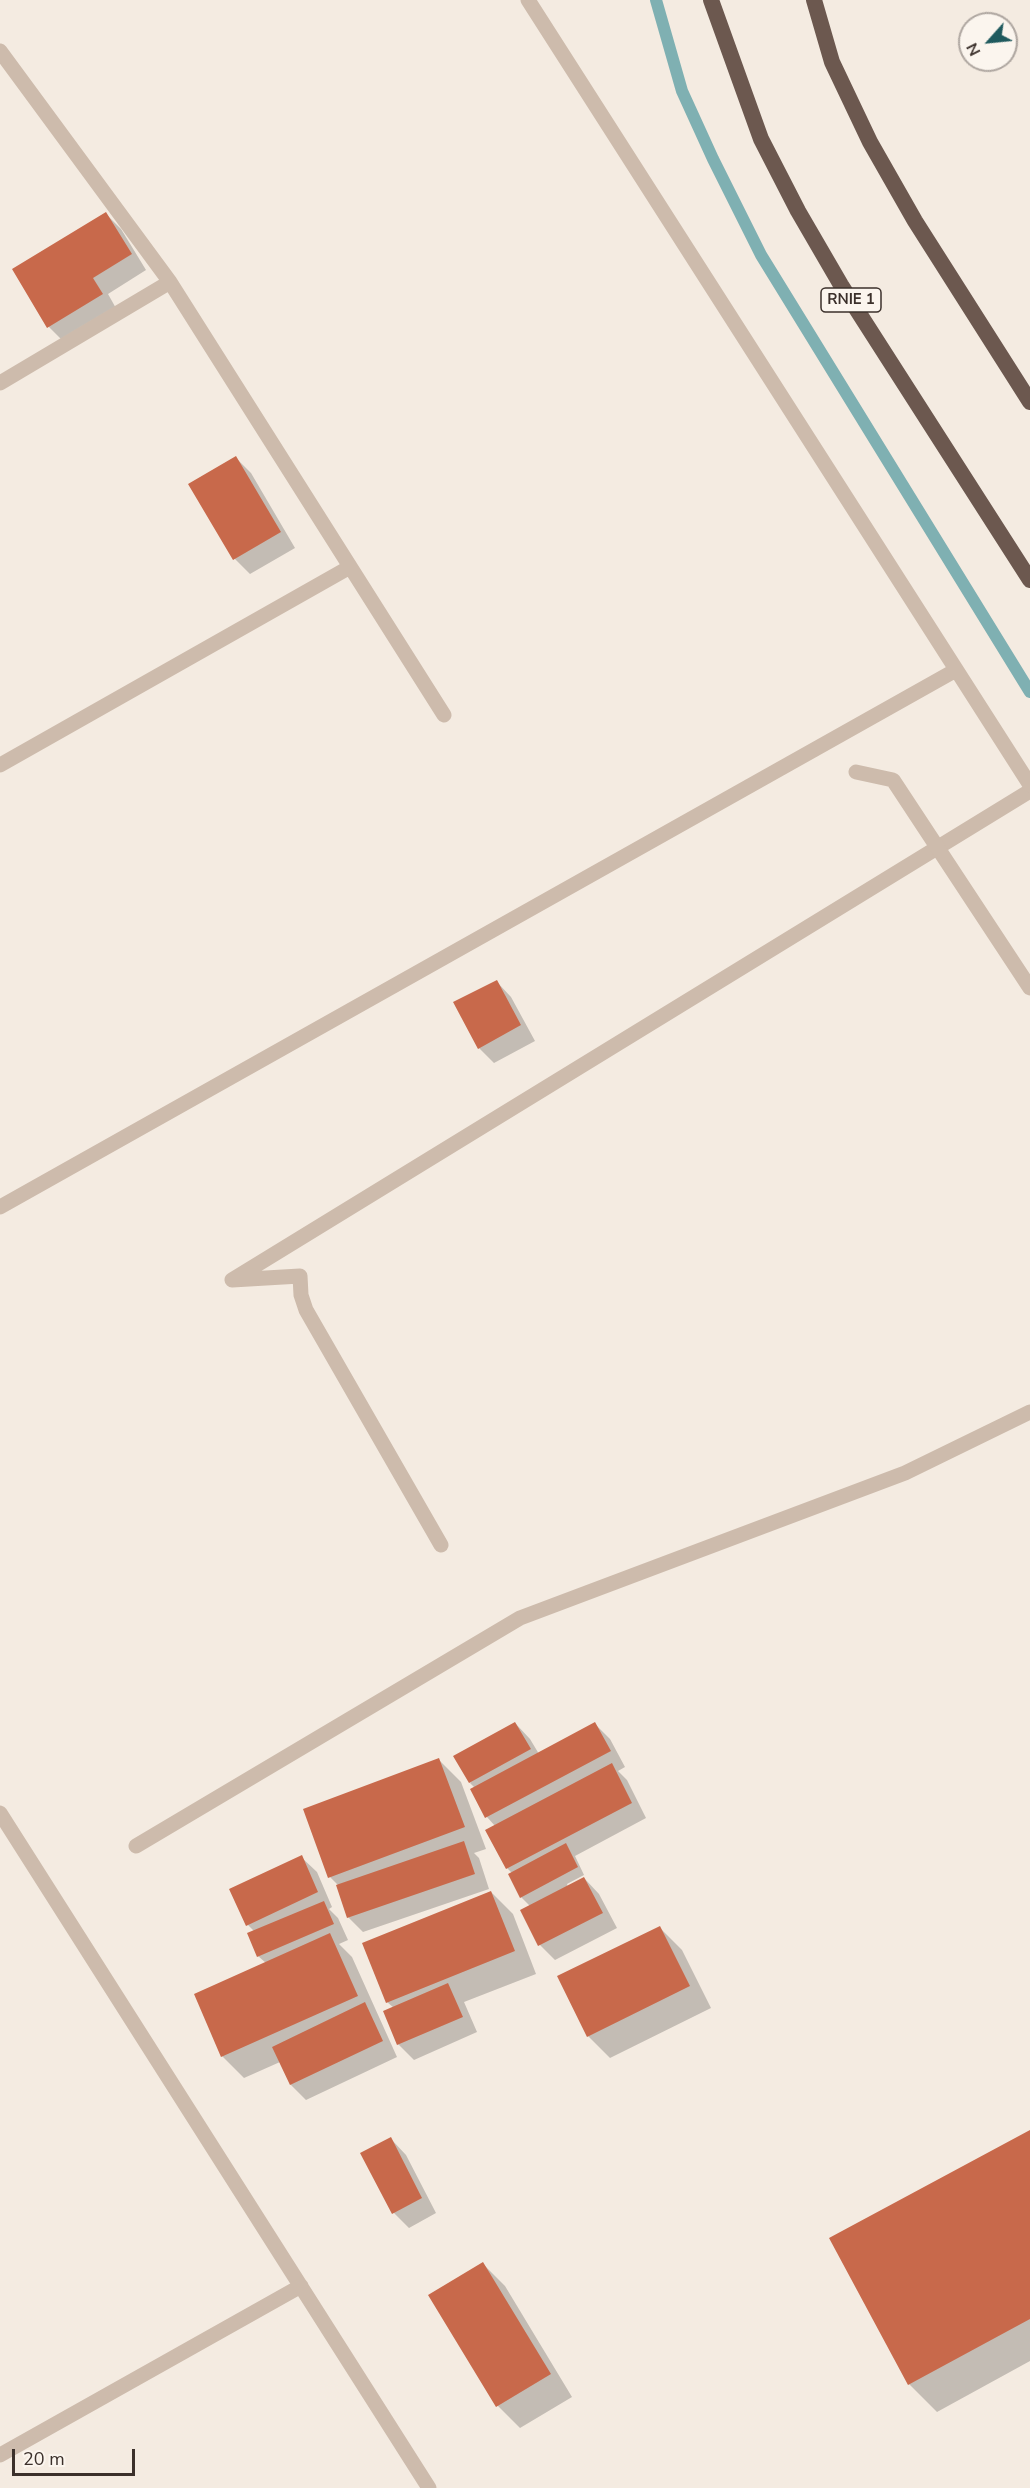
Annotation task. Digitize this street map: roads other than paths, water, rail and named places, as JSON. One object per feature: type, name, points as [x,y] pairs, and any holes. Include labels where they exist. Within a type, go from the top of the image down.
[{"type":"highway","name":"RNIE 1","points":[[711,0],[762,139],[798,211],[842,285],[1030,580]]},
{"type":"highway","points":[[814,0],[832,62],[870,142],[915,221],[1030,402]]},
{"type":"street","points":[[528,0],[1030,785]]},
{"type":"street","points":[[0,51],[170,282],[444,715]]},
{"type":"street","points":[[0,383],[170,282]]},
{"type":"street","points":[[0,765],[351,567]]},
{"type":"street","points":[[0,1207],[956,670]]},
{"type":"street","points":[[856,772],[893,780],[1030,988]]},
{"type":"street","points":[[441,1545],[306,1310],[301,1295],[300,1276],[232,1280],[1030,791]]},
{"type":"street","points":[[136,1846],[520,1618],[905,1473],[1030,1412]]},
{"type":"street","points":[[0,1813],[429,2488]]},
{"type":"street","points":[[0,2455],[301,2286]]},
{"type":"waterway","points":[[656,0],[682,91],[761,255],[1030,692]]}]
